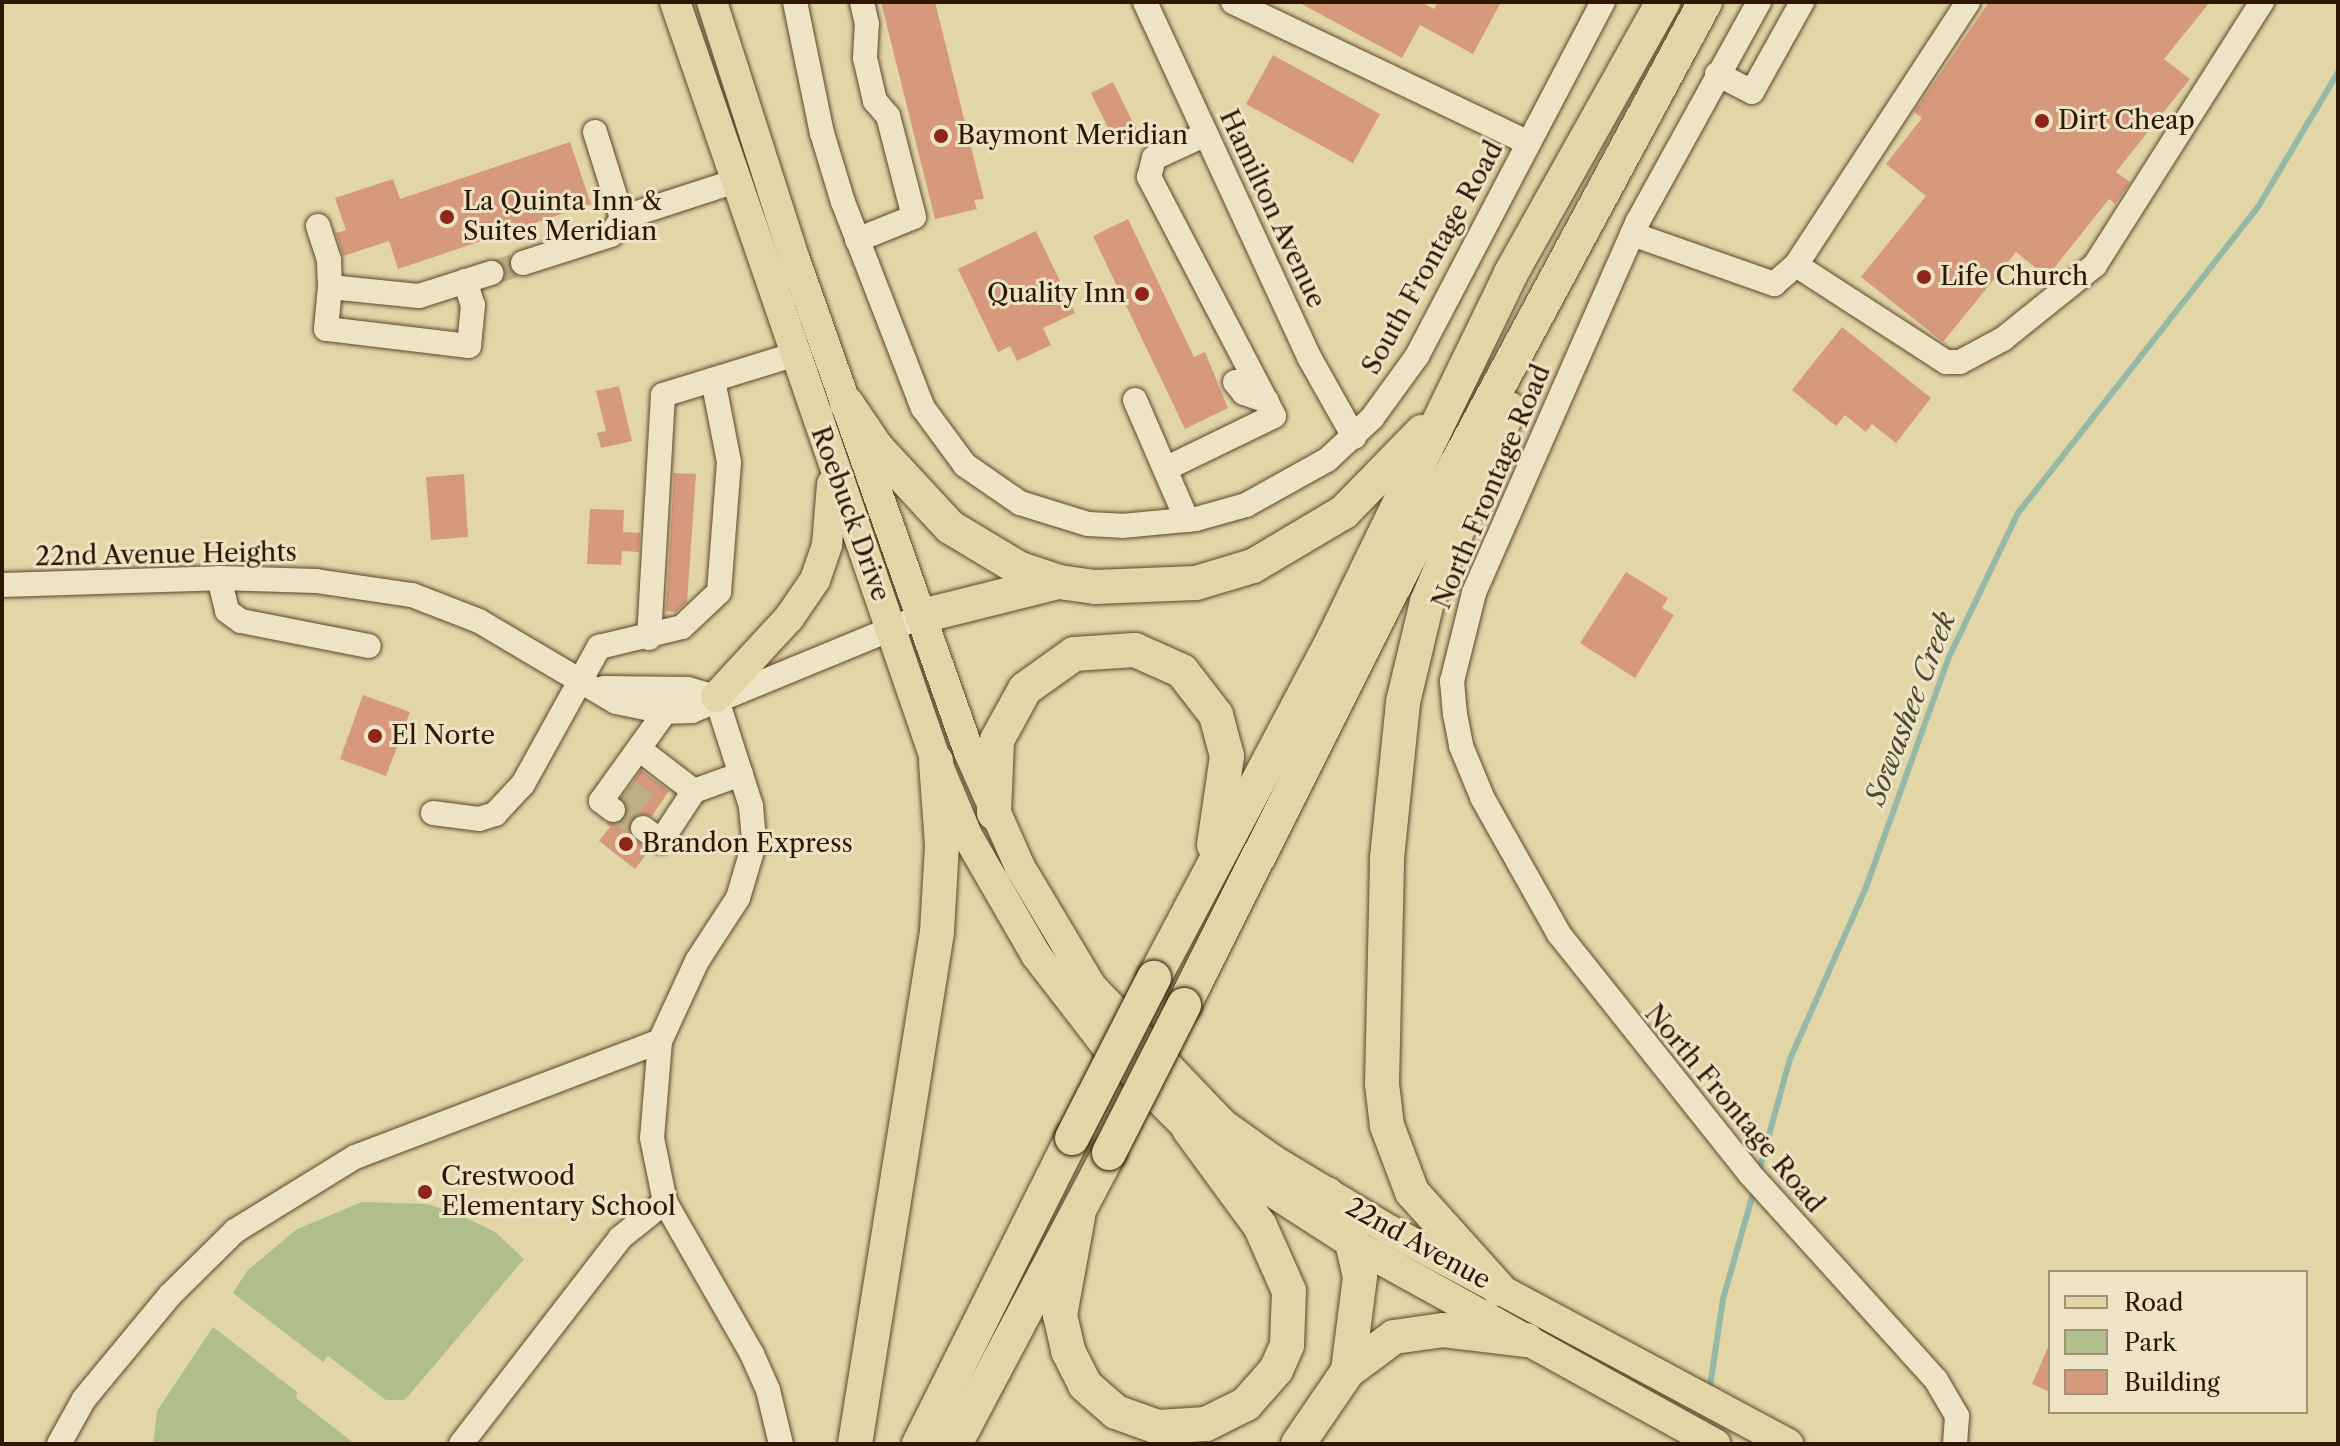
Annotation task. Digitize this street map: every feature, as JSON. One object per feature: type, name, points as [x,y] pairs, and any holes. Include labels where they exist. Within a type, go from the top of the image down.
[{"type":"highway","points":[[919,1444],[1154,978],[1335,636],[1440,411],[1582,140],[1663,2]]},
{"type":"highway","points":[[955,1444],[1078,1217],[1308,753],[1569,252],[1705,2]]},
{"type":"highway","points":[[1499,1289],[1412,1192],[1387,1126],[1382,1084],[1388,833],[1403,702],[1427,602],[1517,391],[1569,252]]},
{"type":"highway","points":[[847,404],[876,447],[950,527],[982,549],[1059,582]]},
{"type":"highway","points":[[922,616],[968,600],[1059,582],[1164,587],[1253,566],[1344,512],[1440,411]]},
{"type":"highway","points":[[994,813],[997,740],[1014,704],[1040,674],[1091,649],[1153,655],[1193,683],[1216,715],[1226,743],[1224,787],[1206,882]]},
{"type":"highway","points":[[855,1444],[937,932],[942,845],[936,761]]},
{"type":"highway","points":[[1078,1217],[1060,1315],[1073,1367],[1085,1385],[1116,1412],[1158,1427],[1206,1424],[1246,1404],[1276,1370],[1287,1345],[1289,1291],[1247,1205],[1189,1129]]},
{"type":"highway","points":[[1327,1194],[1348,1225],[1353,1244],[1360,1308],[1348,1371]]},
{"type":"highway","points":[[1298,1444],[1348,1371],[1380,1344],[1411,1332],[1443,1330],[1526,1340]]},
{"type":"main road","name":"Roebuck Drive","points":[[675,2],[733,182],[936,761],[999,898],[1081,995]]},
{"type":"main road","name":"Roebuck Drive","points":[[712,2],[847,404],[994,813],[1051,924],[1081,995]]},
{"type":"main road","points":[[716,697],[789,618],[815,580],[830,526],[832,466]]},
{"type":"main road","name":"22nd Avenue","points":[[1081,995],[1224,1125],[1327,1194],[1788,1444]]},
{"type":"main road","name":"22nd Avenue","points":[[1081,995],[1189,1129],[1243,1173],[1353,1244],[1715,1444]]},
{"type":"street","name":"South Frontage Road","points":[[795,2],[822,133],[857,240],[913,388],[940,435],[965,465],[1020,503],[1055,516],[1122,526],[1187,520],[1246,505],[1290,484],[1354,437],[1417,356],[1603,2]]},
{"type":"street","points":[[857,240],[914,217],[888,116],[875,101],[865,58],[867,24],[862,2]]},
{"type":"street","name":"Hamilton Avenue","points":[[1145,2],[1309,357],[1354,437]]},
{"type":"street","points":[[1233,2],[1528,143]]},
{"type":"street","name":"North Frontage Road","points":[[1759,2],[1632,234],[1474,593],[1452,681],[1461,746],[1512,855],[1559,934],[1652,1056],[1950,1399],[1957,1416],[1955,1444]]},
{"type":"street","points":[[1717,74],[1752,92],[1802,2]]},
{"type":"street","points":[[1632,234],[1767,284],[1796,265],[1968,2]]},
{"type":"street","points":[[1796,265],[1946,362],[1960,362],[2003,339],[2095,265],[2262,2]]},
{"type":"street","points":[[595,132],[622,218]]},
{"type":"street","points":[[1206,134],[1154,158],[1149,177],[1271,408]]},
{"type":"street","points":[[523,263],[611,235],[622,218],[733,182]]},
{"type":"street","points":[[318,226],[329,260],[326,329],[469,346],[473,305],[465,281]]},
{"type":"street","points":[[330,287],[419,296],[491,273]]},
{"type":"street","points":[[1231,336],[1232,376],[1244,393],[1271,408]]},
{"type":"street","points":[[649,638],[663,395],[793,355]]},
{"type":"street","points":[[433,813],[479,819],[508,803],[588,684],[599,647],[649,638],[698,617],[719,592],[729,462],[713,380]]},
{"type":"street","points":[[1135,400],[1187,520]]},
{"type":"street","points":[[1165,469],[1271,408]]},
{"type":"street","points":[[219,578],[227,611],[241,621],[369,646]]},
{"type":"street","name":"22nd Avenue Heights","points":[[2,585],[219,578],[316,581],[412,595],[479,621],[616,702],[665,712],[692,711],[716,697],[922,616]]},
{"type":"street","points":[[588,684],[688,689],[716,697],[741,774],[754,826],[750,871],[676,1000],[660,1041],[651,1118],[665,1202],[752,1354],[768,1390],[781,1444]]},
{"type":"street","points":[[618,794],[639,749],[665,712]]},
{"type":"street","points":[[639,749],[694,791]]},
{"type":"street","points":[[657,821],[694,791],[741,774]]},
{"type":"street","points":[[59,1444],[84,1399],[170,1295],[235,1231],[355,1157],[660,1041]]},
{"type":"street","points":[[461,1444],[620,1238],[665,1202]]},
{"type":"green space","points":[[362,1202],[427,1204],[456,1213],[495,1232],[524,1259],[405,1400],[386,1400],[328,1356],[323,1362],[233,1293],[247,1271],[297,1229]]},
{"type":"green space","points":[[213,1327],[297,1392],[296,1398],[355,1444],[153,1444],[157,1411]]},
{"type":"building","name":"Baymont Meridian","points":[[881,2],[935,2],[984,199],[974,200],[977,209],[935,219]]},
{"type":"building","points":[[1298,2],[1421,2],[1434,9],[1438,2],[1501,2],[1473,54],[1420,25],[1402,58]]},
{"type":"building","points":[[1989,2],[2210,2],[2164,59],[2190,79],[2116,172],[2130,182],[2115,204],[2109,199],[2047,277],[2016,252],[1943,342],[1861,277],[1926,196],[1886,164],[1922,118],[1914,112]]},
{"type":"building","points":[[1273,55],[1380,114],[1353,163],[1246,104]]},
{"type":"building","points":[[1113,82],[1138,133],[1116,144],[1091,93]]},
{"type":"building","name":"La Quinta Inn & Suites Meridian","points":[[570,142],[591,204],[398,269],[389,241],[343,256],[336,233],[346,230],[335,198],[393,179],[400,199]]},
{"type":"building","name":"Quality Inn","points":[[1128,219],[1194,357],[1205,352],[1228,408],[1185,429],[1093,236]]},
{"type":"building","points":[[1036,231],[1075,313],[1043,328],[1051,345],[1017,361],[1010,346],[998,352],[958,269]]},
{"type":"building","points":[[1842,327],[1931,398],[1896,443],[1872,424],[1866,432],[1845,415],[1836,426],[1792,390]]},
{"type":"building","points":[[619,386],[632,441],[601,448],[597,433],[606,431],[596,391]]},
{"type":"building","points":[[674,473],[696,474],[687,602],[676,612],[666,611]]},
{"type":"building","points":[[464,474],[468,537],[431,540],[426,477]]},
{"type":"building","points":[[590,509],[624,510],[623,532],[640,533],[639,552],[622,551],[621,565],[587,564]]},
{"type":"building","points":[[1626,572],[1668,598],[1662,608],[1674,615],[1635,678],[1580,643]]},
{"type":"building","name":"El Norte","points":[[363,695],[410,712],[386,776],[340,759]]},
{"type":"building","points":[[641,770],[669,791],[652,816],[638,814],[630,820],[630,835],[649,851],[635,869],[599,841],[610,827],[606,823],[625,818],[622,798]]},
{"type":"building","points":[[2048,1348],[2048,1391],[2032,1384]]},
{"type":"waterway","name":"Sowashee Creek","points":[[1758,1175],[1790,1059],[1865,890],[1948,659],[2018,513],[2258,207],[2338,72]]},
{"type":"waterway","name":"Sowashee Creek","points":[[1709,1393],[1723,1299],[1754,1190]]},
{"type":"tunnel","points":[[491,273],[523,263]]},
{"type":"tunnel","points":[[627,790],[655,811]]},
{"type":"tunnel","points":[[613,810],[643,828]]},
{"type":"place","name":"Dirt Cheap","points":[[2042,121]]},
{"type":"place","name":"Baymont Meridian","points":[[941,136]]},
{"type":"place","name":"La Quinta Inn & Suites Meridian","points":[[447,217]]},
{"type":"place","name":"Life Church","points":[[1924,277]]},
{"type":"place","name":"Quality Inn","points":[[1142,294]]},
{"type":"place","name":"El Norte","points":[[375,736]]},
{"type":"place","name":"Brandon Express","points":[[626,844]]},
{"type":"place","name":"Crestwood Elementary School","points":[[425,1192]]}]
